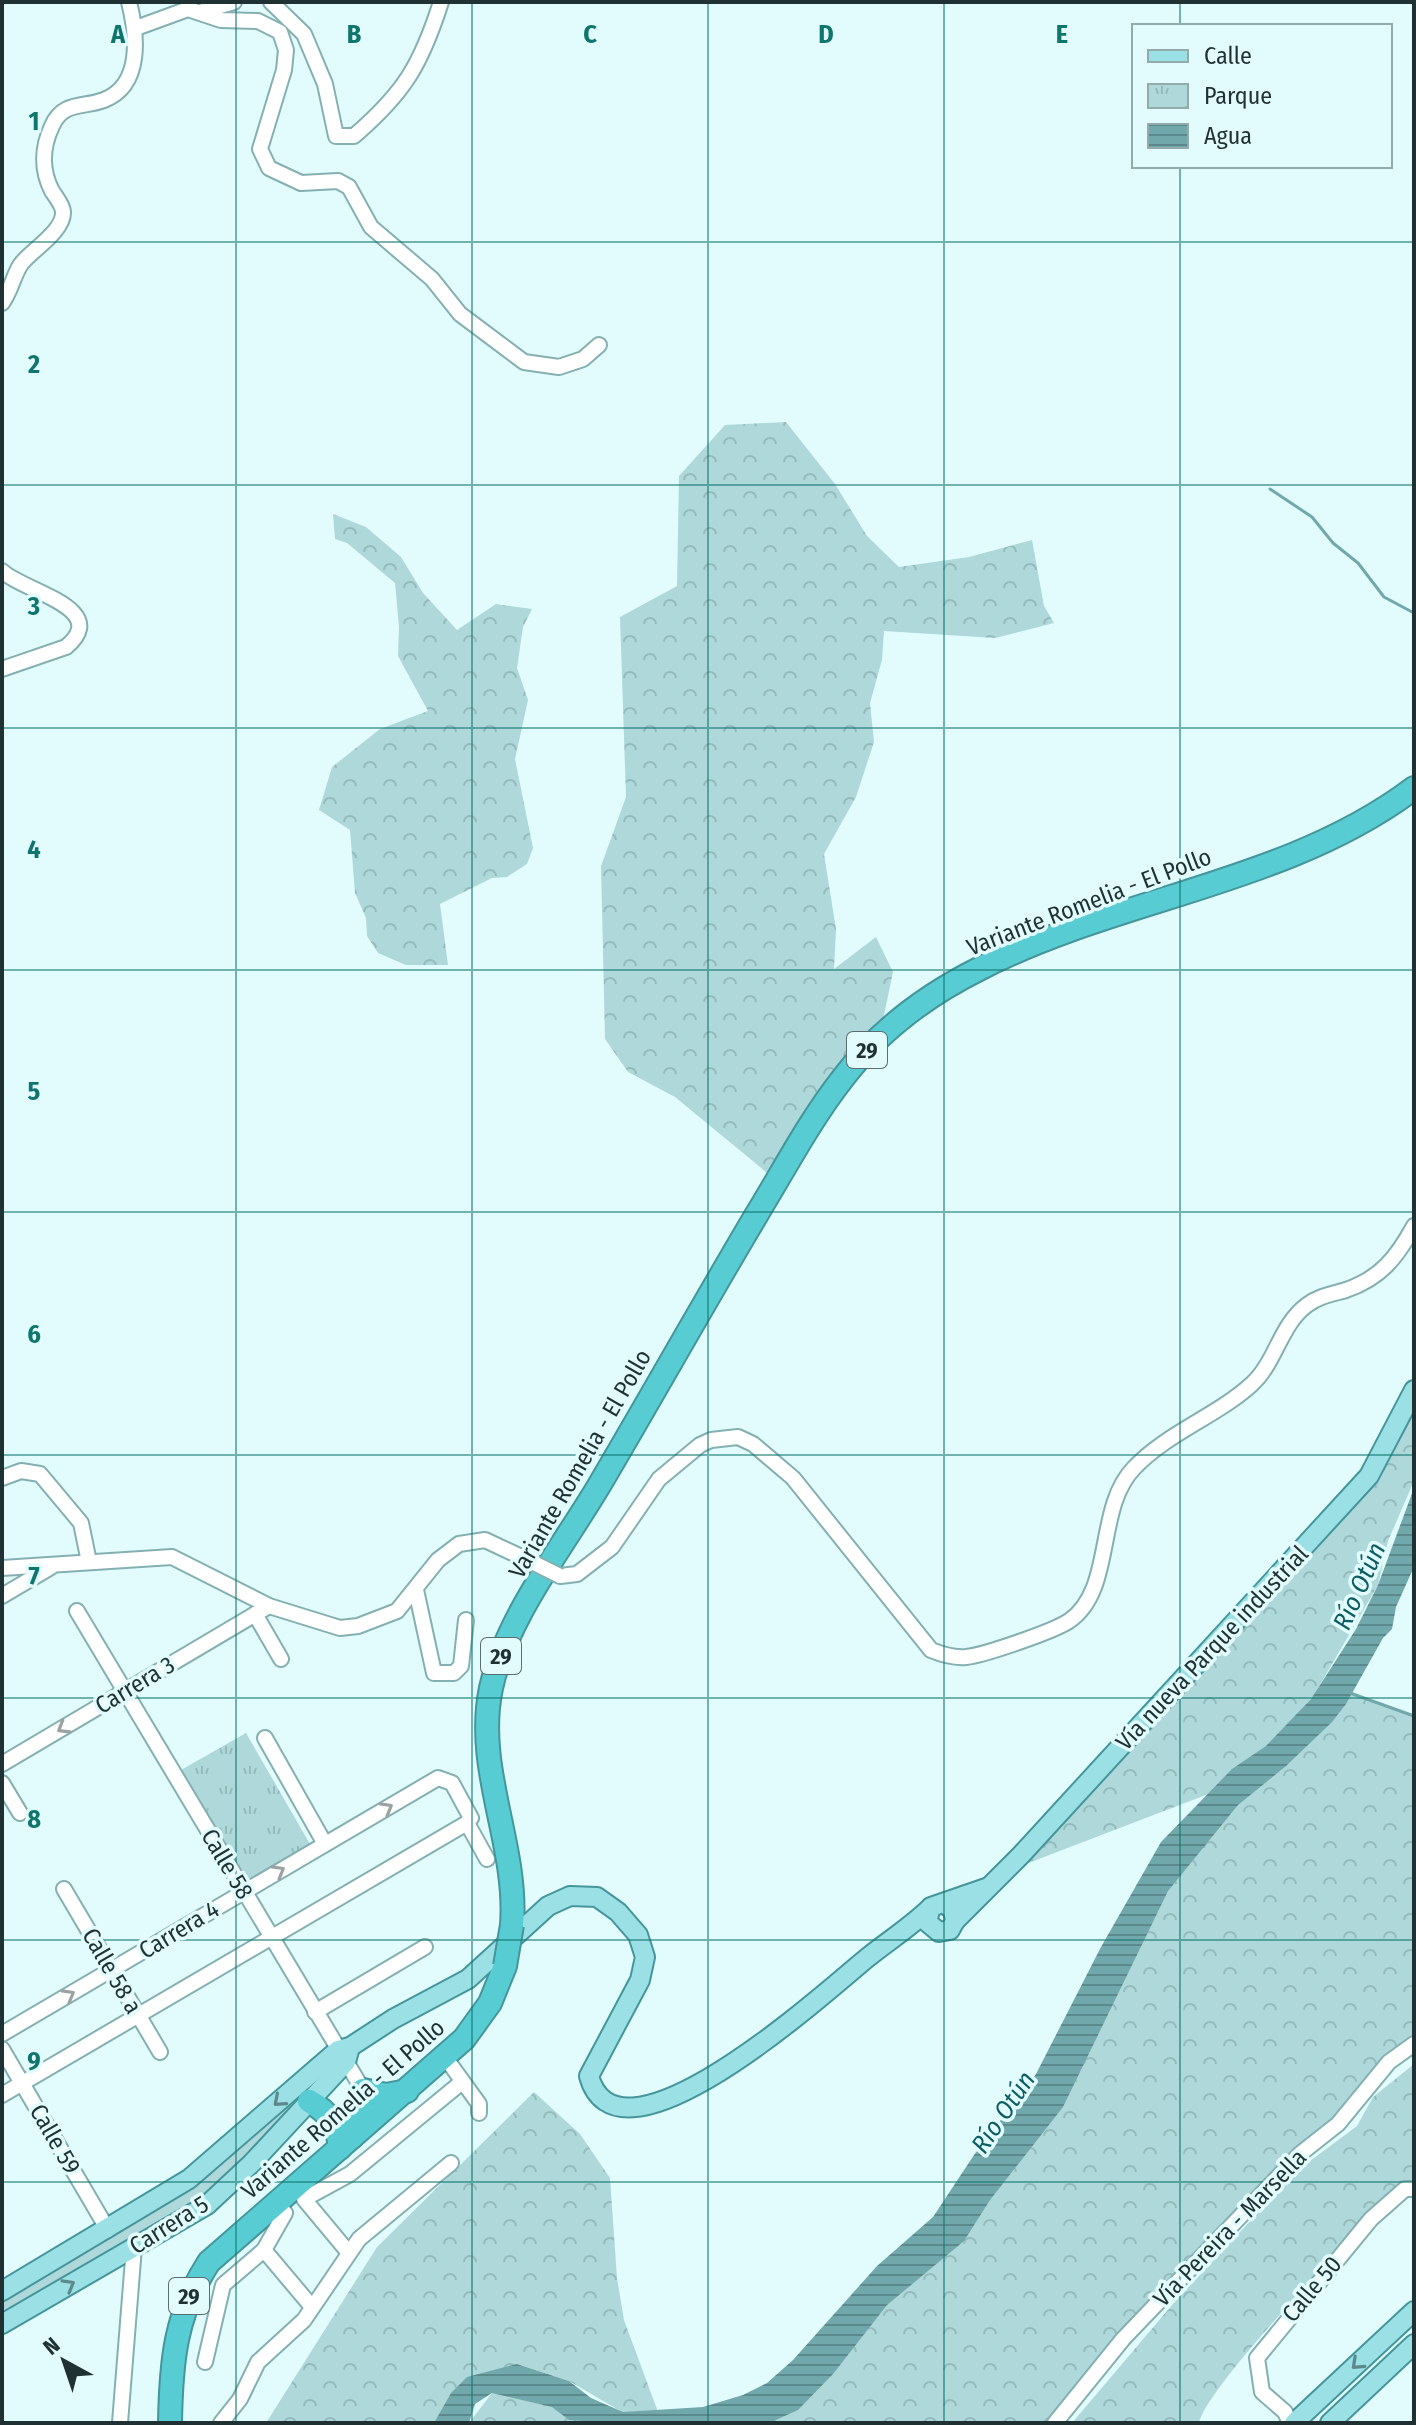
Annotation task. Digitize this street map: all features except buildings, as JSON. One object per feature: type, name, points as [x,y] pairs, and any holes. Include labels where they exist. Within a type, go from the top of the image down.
[{"type":"highway","name":"Variante Romelia - El Pollo","points":[[170,2423],[171,2356],[189,2296],[209,2262],[224,2246],[281,2207],[479,2022],[505,1966],[512,1925],[513,1888],[486,1752],[486,1717],[497,1665],[548,1570],[739,1245],[844,1076],[911,1011],[983,967],[1312,846],[1361,823],[1414,788]]},
{"type":"highway","points":[[346,2143],[360,2115],[363,2090],[386,2095],[409,2090]]},
{"type":"highway","points":[[309,2101],[329,2115],[346,2143]]},
{"type":"main road","name":"Vía nueva Parque industrial","points":[[901,1935],[910,1939],[950,1930],[986,1888],[1021,1855],[1369,1476],[1414,1390]]},
{"type":"main road","name":"Vía nueva Parque industrial","points":[[345,2053],[393,2019],[468,1979],[548,1906],[570,1896],[597,1897],[618,1912],[638,1935],[645,1957],[640,1980],[589,2076],[594,2092],[603,2100],[612,2105],[637,2109],[713,2076],[771,2039],[870,1956],[937,1906],[986,1888]]},
{"type":"main road","points":[[937,1932],[927,1922],[937,1906],[953,1910],[955,1921]]},
{"type":"main road","name":"Carrera 5","points":[[2,2324],[207,2205],[252,2163],[309,2101],[345,2053]]},
{"type":"main road","name":"Carrera 5","points":[[2,2291],[189,2179],[345,2053]]},
{"type":"main road","points":[[1292,2423],[1414,2311]]},
{"type":"main road","points":[[1330,2423],[1414,2344]]},
{"type":"street","points":[[2,303],[20,265],[61,222],[64,211],[44,171],[44,155],[52,126],[60,113],[74,104],[104,100],[120,89],[137,52],[136,28],[129,2]]},
{"type":"street","points":[[200,12],[234,2]]},
{"type":"street","points":[[271,2],[304,34],[325,84],[336,136],[354,136],[391,104],[419,64],[441,2]]},
{"type":"street","points":[[136,28],[188,9],[221,20],[270,24],[285,39],[284,70],[260,149],[269,168],[301,183],[338,181],[349,187],[371,227],[432,279],[460,314],[524,362],[559,367],[583,359],[599,345]]},
{"type":"street","points":[[2,571],[26,589],[63,602],[76,613],[79,625],[74,641],[66,647],[2,669]]},
{"type":"street","points":[[2,1568],[172,1557],[269,1606],[321,1625],[340,1628],[358,1626],[397,1611],[449,1549],[471,1541],[499,1544],[560,1576],[577,1574],[612,1547],[659,1479],[700,1445],[711,1440],[738,1437],[753,1444],[793,1478],[931,1650],[946,1656],[969,1657],[1056,1628],[1078,1613],[1093,1590],[1110,1516],[1122,1483],[1134,1468],[1184,1428],[1254,1383],[1285,1331],[1305,1306],[1382,1272],[1402,1249],[1414,1226]]},
{"type":"street","points":[[2,1478],[21,1471],[40,1474],[81,1523],[89,1562]]},
{"type":"street","points":[[2,1596],[55,1564]]},
{"type":"street","points":[[416,1590],[434,1673],[454,1673],[461,1666],[466,1620]]},
{"type":"street","name":"Carrera 3","points":[[2,1764],[269,1606]]},
{"type":"street","name":"Calle 58","points":[[77,1611],[315,2012],[345,2053],[378,2116]]},
{"type":"street","points":[[255,1614],[281,1659]]},
{"type":"street","points":[[265,1738],[325,1844]]},
{"type":"street","name":"Carrera 4","points":[[2,2034],[438,1778],[452,1783],[471,1818],[467,1823]]},
{"type":"street","points":[[2,1783],[20,1813]]},
{"type":"street","points":[[2,2095],[467,1823],[487,1859]]},
{"type":"street","name":"Calle 58 a","points":[[64,1889],[160,2052]]},
{"type":"street","points":[[315,2012],[425,1947]]},
{"type":"street","name":"Vía Pereira - Marsella","points":[[1055,2423],[1123,2339],[1300,2154],[1338,2124],[1389,2062],[1414,2044]]},
{"type":"street","name":"Calle 59","points":[[2,2049],[108,2230]]},
{"type":"street","points":[[445,2057],[479,2104],[479,2113]]},
{"type":"street","points":[[205,2362],[223,2285],[264,2250],[281,2207],[304,2199],[350,2174],[462,2082]]},
{"type":"street","points":[[221,2423],[240,2399],[258,2362],[285,2340],[359,2239],[451,2163]]},
{"type":"street","name":"Calle 50","points":[[1292,2423],[1267,2398],[1258,2383],[1257,2358],[1378,2211],[1405,2189],[1414,2189]]},
{"type":"street","points":[[304,2199],[349,2253]]},
{"type":"street","points":[[120,2423],[134,2247]]},
{"type":"street","points":[[264,2250],[312,2307]]},
{"type":"street","points":[[1279,2407],[1309,2409]]},
{"type":"green space","points":[[786,422],[835,484],[867,536],[899,567],[969,557],[1032,540],[1044,606],[1054,623],[995,638],[884,631],[882,660],[870,703],[874,742],[856,797],[824,854],[836,929],[834,969],[876,937],[893,972],[879,1039],[777,1181],[675,1097],[628,1072],[605,1039],[601,866],[626,797],[620,617],[677,586],[679,476],[725,425]]},
{"type":"green space","points":[[333,514],[366,527],[401,557],[423,593],[457,630],[496,604],[532,609],[523,627],[517,668],[528,700],[515,759],[533,848],[527,864],[507,877],[492,878],[440,904],[448,965],[406,965],[378,953],[367,936],[366,918],[355,893],[350,830],[319,810],[332,767],[380,729],[428,711],[398,656],[395,583],[347,543],[335,539]]},
{"type":"green space","points":[[1414,1390],[1414,1481],[1388,1541],[1378,1585],[1314,1695],[1252,1767],[1338,1688],[1414,1716],[1414,2044],[1299,2154],[1055,2423],[682,2423],[767,2421],[933,2241],[1111,1965],[1245,1780],[1010,1870],[1369,1476]]},
{"type":"green space","points":[[246,1733],[314,1851],[244,1892],[174,1774]]},
{"type":"green space","points":[[338,2050],[346,2062],[207,2205],[2,2324],[2,2291],[189,2179]]},
{"type":"green space","points":[[1414,2064],[1414,2189],[1369,2221],[1303,2289],[1247,2352],[1207,2406],[1199,2423],[1072,2423],[1172,2305],[1268,2202],[1306,2164],[1357,2126],[1373,2097]]},
{"type":"green space","points":[[534,2092],[580,2134],[610,2178],[617,2278],[624,2320],[661,2420],[622,2412],[569,2381],[517,2364],[435,2423],[266,2423],[377,2247]]},
{"type":"green space","points":[[541,2391],[615,2423],[469,2423],[492,2393]]},
{"type":"water","name":"Río Otún","points":[[1414,1488],[1413,1569],[1396,1607],[1392,1629],[1383,1638],[1346,1704],[1332,1722],[1286,1766],[1238,1805],[1168,1891],[1063,2107],[990,2200],[964,2241],[887,2305],[833,2374],[798,2410],[769,2423],[612,2423],[569,2420],[552,2407],[492,2393],[475,2404],[469,2423],[434,2423],[451,2393],[467,2377],[517,2364],[569,2381],[591,2398],[623,2412],[703,2407],[743,2395],[767,2383],[793,2360],[877,2266],[933,2217],[974,2155],[1036,2074],[1101,1947],[1161,1842],[1232,1769],[1266,1746],[1311,1699],[1356,1629],[1378,1585]]},
{"type":"waterway","points":[[1270,489],[1312,517],[1333,543],[1358,563],[1384,597],[1414,613]]},
{"type":"waterway","points":[[1350,1693],[1414,1716]]}]
